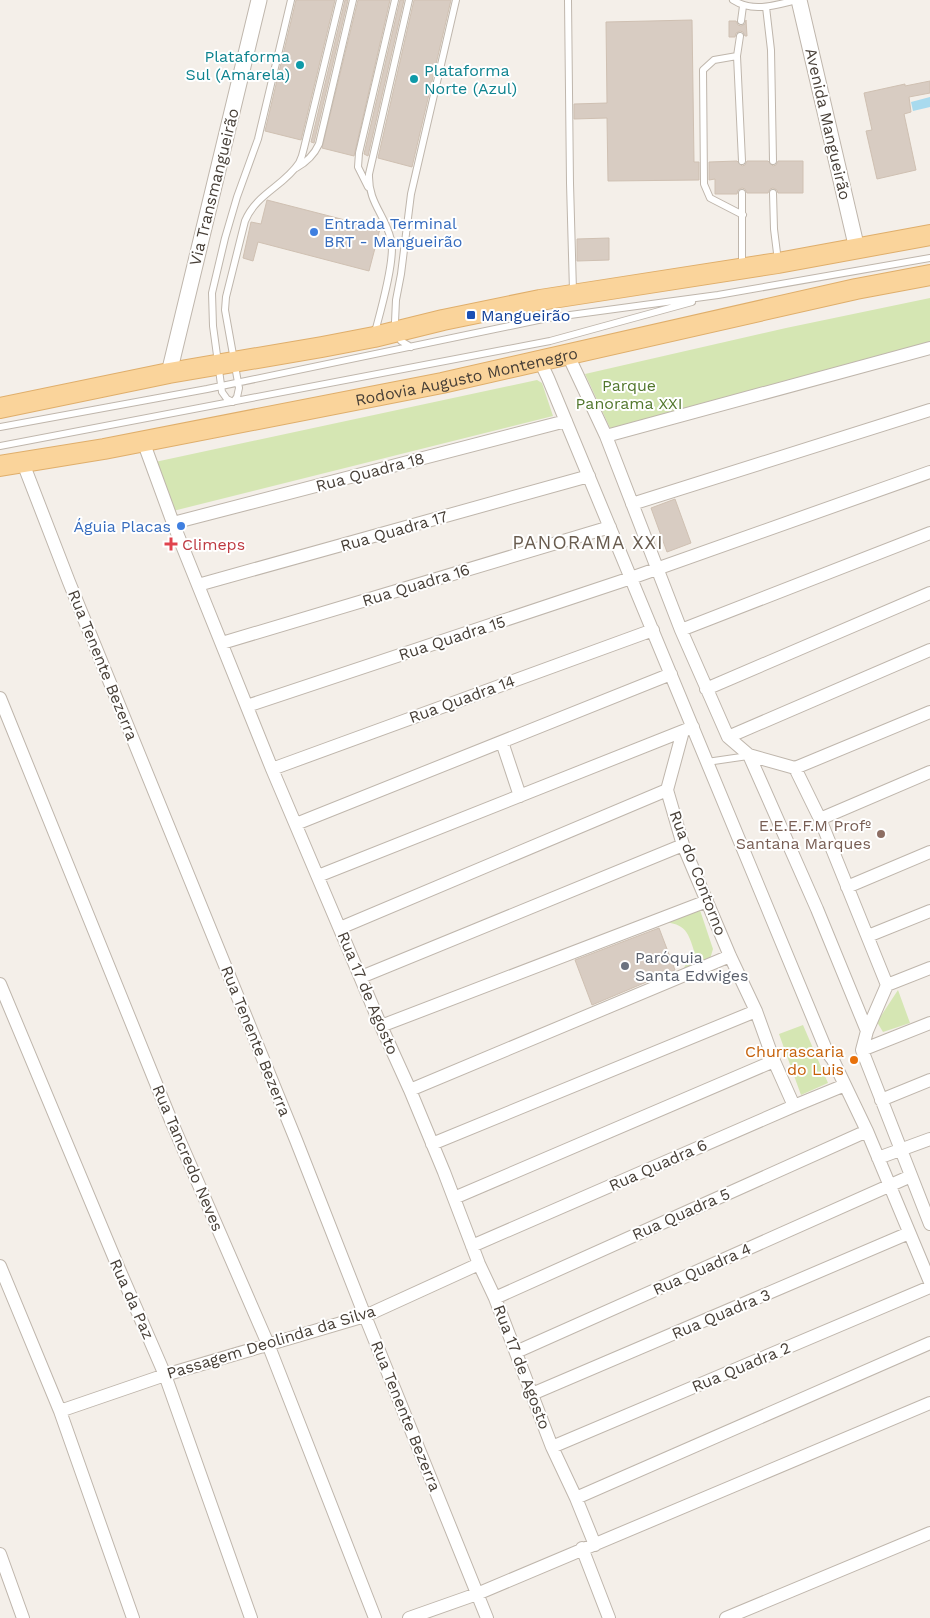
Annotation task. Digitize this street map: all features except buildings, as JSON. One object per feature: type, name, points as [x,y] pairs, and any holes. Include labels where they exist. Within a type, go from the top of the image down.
[{"type":"main road","points":[[0,408],[169,373],[230,370],[443,320],[573,295],[778,263],[930,236]]},
{"type":"main road","name":"Rodovia Augusto Montenegro","points":[[0,466],[23,464],[442,383],[856,289],[930,275]]},
{"type":"street","name":"Via Transmangueirão","points":[[169,373],[259,0]]},
{"type":"street","name":"Avenida Mangueirão","points":[[798,0],[858,249]]},
{"type":"street","points":[[606,436],[930,348]]},
{"type":"street","points":[[568,355],[606,436],[656,568],[706,689],[728,737],[749,756],[817,909],[867,1031]]},
{"type":"street","points":[[540,361],[670,674],[688,729],[708,762],[827,1052],[867,1131],[930,1282]]},
{"type":"street","points":[[632,504],[930,410]]},
{"type":"street","name":"Rua Quadra 18","points":[[173,523],[566,421]]},
{"type":"street","name":"Rua 17 de Agosto","points":[[143,440],[173,523],[272,769],[410,1090],[479,1264],[495,1298],[552,1447],[576,1498],[609,1618]]},
{"type":"street","name":"Rua Tenente Bezerra","points":[[23,464],[72,591],[296,1140],[487,1618]]},
{"type":"street","points":[[656,568],[930,472]]},
{"type":"street","name":"Rua Quadra 17","points":[[198,585],[589,476]]},
{"type":"street","name":"Rua Quadra 16","points":[[222,643],[610,527]]},
{"type":"street","points":[[681,630],[930,533]]},
{"type":"street","name":"Rua Quadra 15","points":[[247,706],[656,568]]},
{"type":"street","points":[[706,689],[930,592]]},
{"type":"street","name":"Rua Quadra 14","points":[[272,769],[652,630]]},
{"type":"street","points":[[728,737],[930,650]]},
{"type":"street","points":[[296,824],[670,674]]},
{"type":"street","name":"Rua Tancredo Neves","points":[[0,698],[172,1124],[268,1344],[375,1618]]},
{"type":"street","points":[[749,756],[795,768],[930,712]]},
{"type":"street","points":[[318,876],[688,729]]},
{"type":"street","name":"Rua do Contorno","points":[[688,729],[667,790],[683,845],[730,956],[756,1011],[774,1061],[794,1106]]},
{"type":"street","points":[[502,742],[520,796]]},
{"type":"street","points":[[795,768],[820,819],[887,985],[867,1031],[862,1050],[911,1176],[925,1198],[930,1224]]},
{"type":"street","points":[[820,819],[930,772]]},
{"type":"street","points":[[340,928],[667,790]]},
{"type":"street","points":[[361,976],[683,845]]},
{"type":"street","points":[[847,887],[930,852]]},
{"type":"street","points":[[382,1026],[708,901]]},
{"type":"street","points":[[868,936],[930,911]]},
{"type":"street","points":[[410,1090],[730,956]]},
{"type":"street","points":[[887,985],[930,968]]},
{"type":"street","name":"Rua da Paz","points":[[0,984],[165,1375],[252,1618]]},
{"type":"street","points":[[432,1144],[756,1011]]},
{"type":"street","points":[[862,1050],[930,1023]]},
{"type":"street","points":[[454,1198],[774,1061]]},
{"type":"street","points":[[881,1100],[930,1080]]},
{"type":"street","name":"Rua Quadra 6","points":[[472,1246],[845,1085]]},
{"type":"street","name":"Rua Quadra 5","points":[[495,1298],[867,1131]]},
{"type":"street","points":[[878,1158],[930,1139]]},
{"type":"street","points":[[889,1186],[911,1176]]},
{"type":"street","name":"Rua Quadra 4","points":[[516,1352],[889,1186]]},
{"type":"street","name":"Rua Quadra 3","points":[[532,1394],[910,1233]]},
{"type":"street","name":"Passagem Deolinda da Silva","points":[[60,1411],[165,1375],[365,1316],[479,1264]]},
{"type":"street","points":[[0,1266],[60,1411],[133,1618]]},
{"type":"street","name":"Rua Quadra 2","points":[[552,1447],[930,1288]]},
{"type":"street","points":[[576,1498],[930,1343]]},
{"type":"street","points":[[409,1618],[477,1594],[930,1403]]},
{"type":"street","points":[[726,1618],[930,1533]]},
{"type":"street","points":[[0,1554],[23,1618]]},
{"type":"lane","points":[[233,402],[238,397],[213,326],[212,293],[236,197],[258,139],[291,0]]},
{"type":"lane","points":[[293,170],[299,162],[304,148],[340,0]]},
{"type":"lane","points":[[233,402],[227,399],[222,392],[221,386],[230,370],[225,310],[226,297],[245,221],[249,211],[256,202],[315,153],[319,144],[353,0]]},
{"type":"lane","points":[[363,357],[370,348],[374,337],[392,254],[392,243],[388,229],[358,167],[359,153],[395,0]]},
{"type":"lane","points":[[369,190],[369,174],[409,0]]},
{"type":"lane","points":[[411,347],[401,341],[396,331],[396,300],[411,194],[456,0]]},
{"type":"lane","points":[[568,0],[573,295]]},
{"type":"lane","points":[[733,0],[743,6],[766,7],[798,0]]},
{"type":"lane","points":[[741,20],[743,6]]},
{"type":"lane","points":[[766,7],[770,50],[773,161]]},
{"type":"lane","points":[[740,36],[737,56],[742,161]]},
{"type":"lane","points":[[737,56],[714,60],[703,70],[704,184],[710,198],[743,215]]},
{"type":"lane","points":[[774,193],[774,229],[778,263]]},
{"type":"lane","points":[[742,194],[742,268]]},
{"type":"lane","points":[[230,370],[363,357],[548,318],[718,295],[930,258]]},
{"type":"lane","points":[[0,446],[550,341],[718,295]]},
{"type":"lane","points":[[221,386],[230,370]]},
{"type":"lane","points":[[0,427],[221,386]]},
{"type":"lane","points":[[708,762],[749,756]]},
{"type":"green space","name":"Parque Panorama XXI","points":[[930,298],[930,343],[611,430],[585,374],[786,328]]},
{"type":"green space","name":"Parque Panorama XXI","points":[[537,380],[542,383],[553,416],[173,511],[155,462]]},
{"type":"green space","points":[[698,904],[713,949],[710,959],[682,971],[694,951],[688,935],[681,927],[654,920]]},
{"type":"green space","points":[[898,990],[910,1023],[883,1032],[877,1022]]},
{"type":"green space","points":[[803,1025],[828,1083],[801,1095],[779,1034]]},
{"type":"water","points":[[930,97],[930,107],[913,111],[911,102]]},
{"type":"place","name":"Plataforma Sul (Amarela)","points":[[300,65]]},
{"type":"place","name":"Plataforma Norte (Azul)","points":[[414,79]]},
{"type":"place","name":"Entrada Terminal BRT - Mangueirão","points":[[314,232]]},
{"type":"place","name":"Mangueirão","points":[[471,315]]},
{"type":"place","name":"Águia Placas","points":[[181,526]]},
{"type":"place","name":"Climeps","points":[[171,544]]},
{"type":"place","name":"E.E.E.F.M Profº Santana Marques","points":[[881,834]]},
{"type":"place","name":"Paróquia Santa Edwiges","points":[[625,966]]},
{"type":"place","name":"Churrascaria do Luis","points":[[854,1060]]},
{"type":"district","name":"PANORAMA XXI","points":[[588,542]]}]
